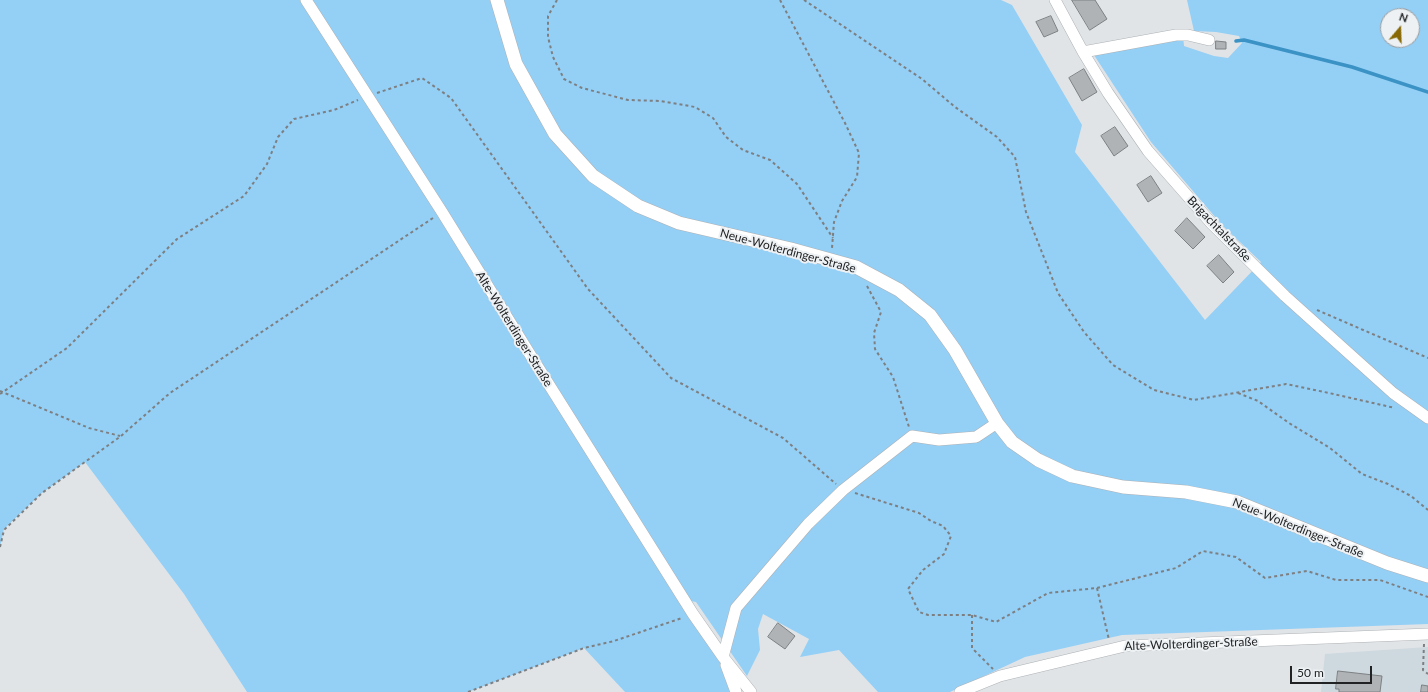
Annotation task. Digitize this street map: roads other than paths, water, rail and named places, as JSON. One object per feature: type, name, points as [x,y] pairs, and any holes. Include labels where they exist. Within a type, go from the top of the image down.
[{"type":"main road","name":"Neue-Wolterdinger-Straße","points":[[497,0],[516,64],[555,134],[593,176],[638,206],[679,223],[791,249],[856,267],[899,290],[930,315],[955,350],[997,423],[1012,442],[1038,460],[1072,476],[1123,487],[1186,492],[1237,502],[1387,563],[1428,576]]},
{"type":"street","name":"Alte-Wolterdinger-Straße","points":[[306,0],[442,212],[693,614],[723,657],[751,692]]},
{"type":"street","name":"Brigachtalstraße","points":[[1055,0],[1083,52],[1108,93],[1148,151],[1212,224],[1285,296],[1393,393],[1428,418]]},
{"type":"street","points":[[1083,52],[1176,35],[1188,34],[1209,40]]},
{"type":"street","points":[[723,657],[736,608],[808,524],[843,490],[912,436],[939,440],[976,437],[997,423]]},
{"type":"street","name":"Alte-Wolterdinger-Straße","points":[[964,691],[1000,676],[1111,648],[1125,646],[1427,634]]},
{"type":"street","name":"Alte-Wolterdinger-Straße","points":[[723,657],[736,692]]},
{"type":"waterway","points":[[1236,41],[1244,40],[1352,67],[1428,92]]}]
